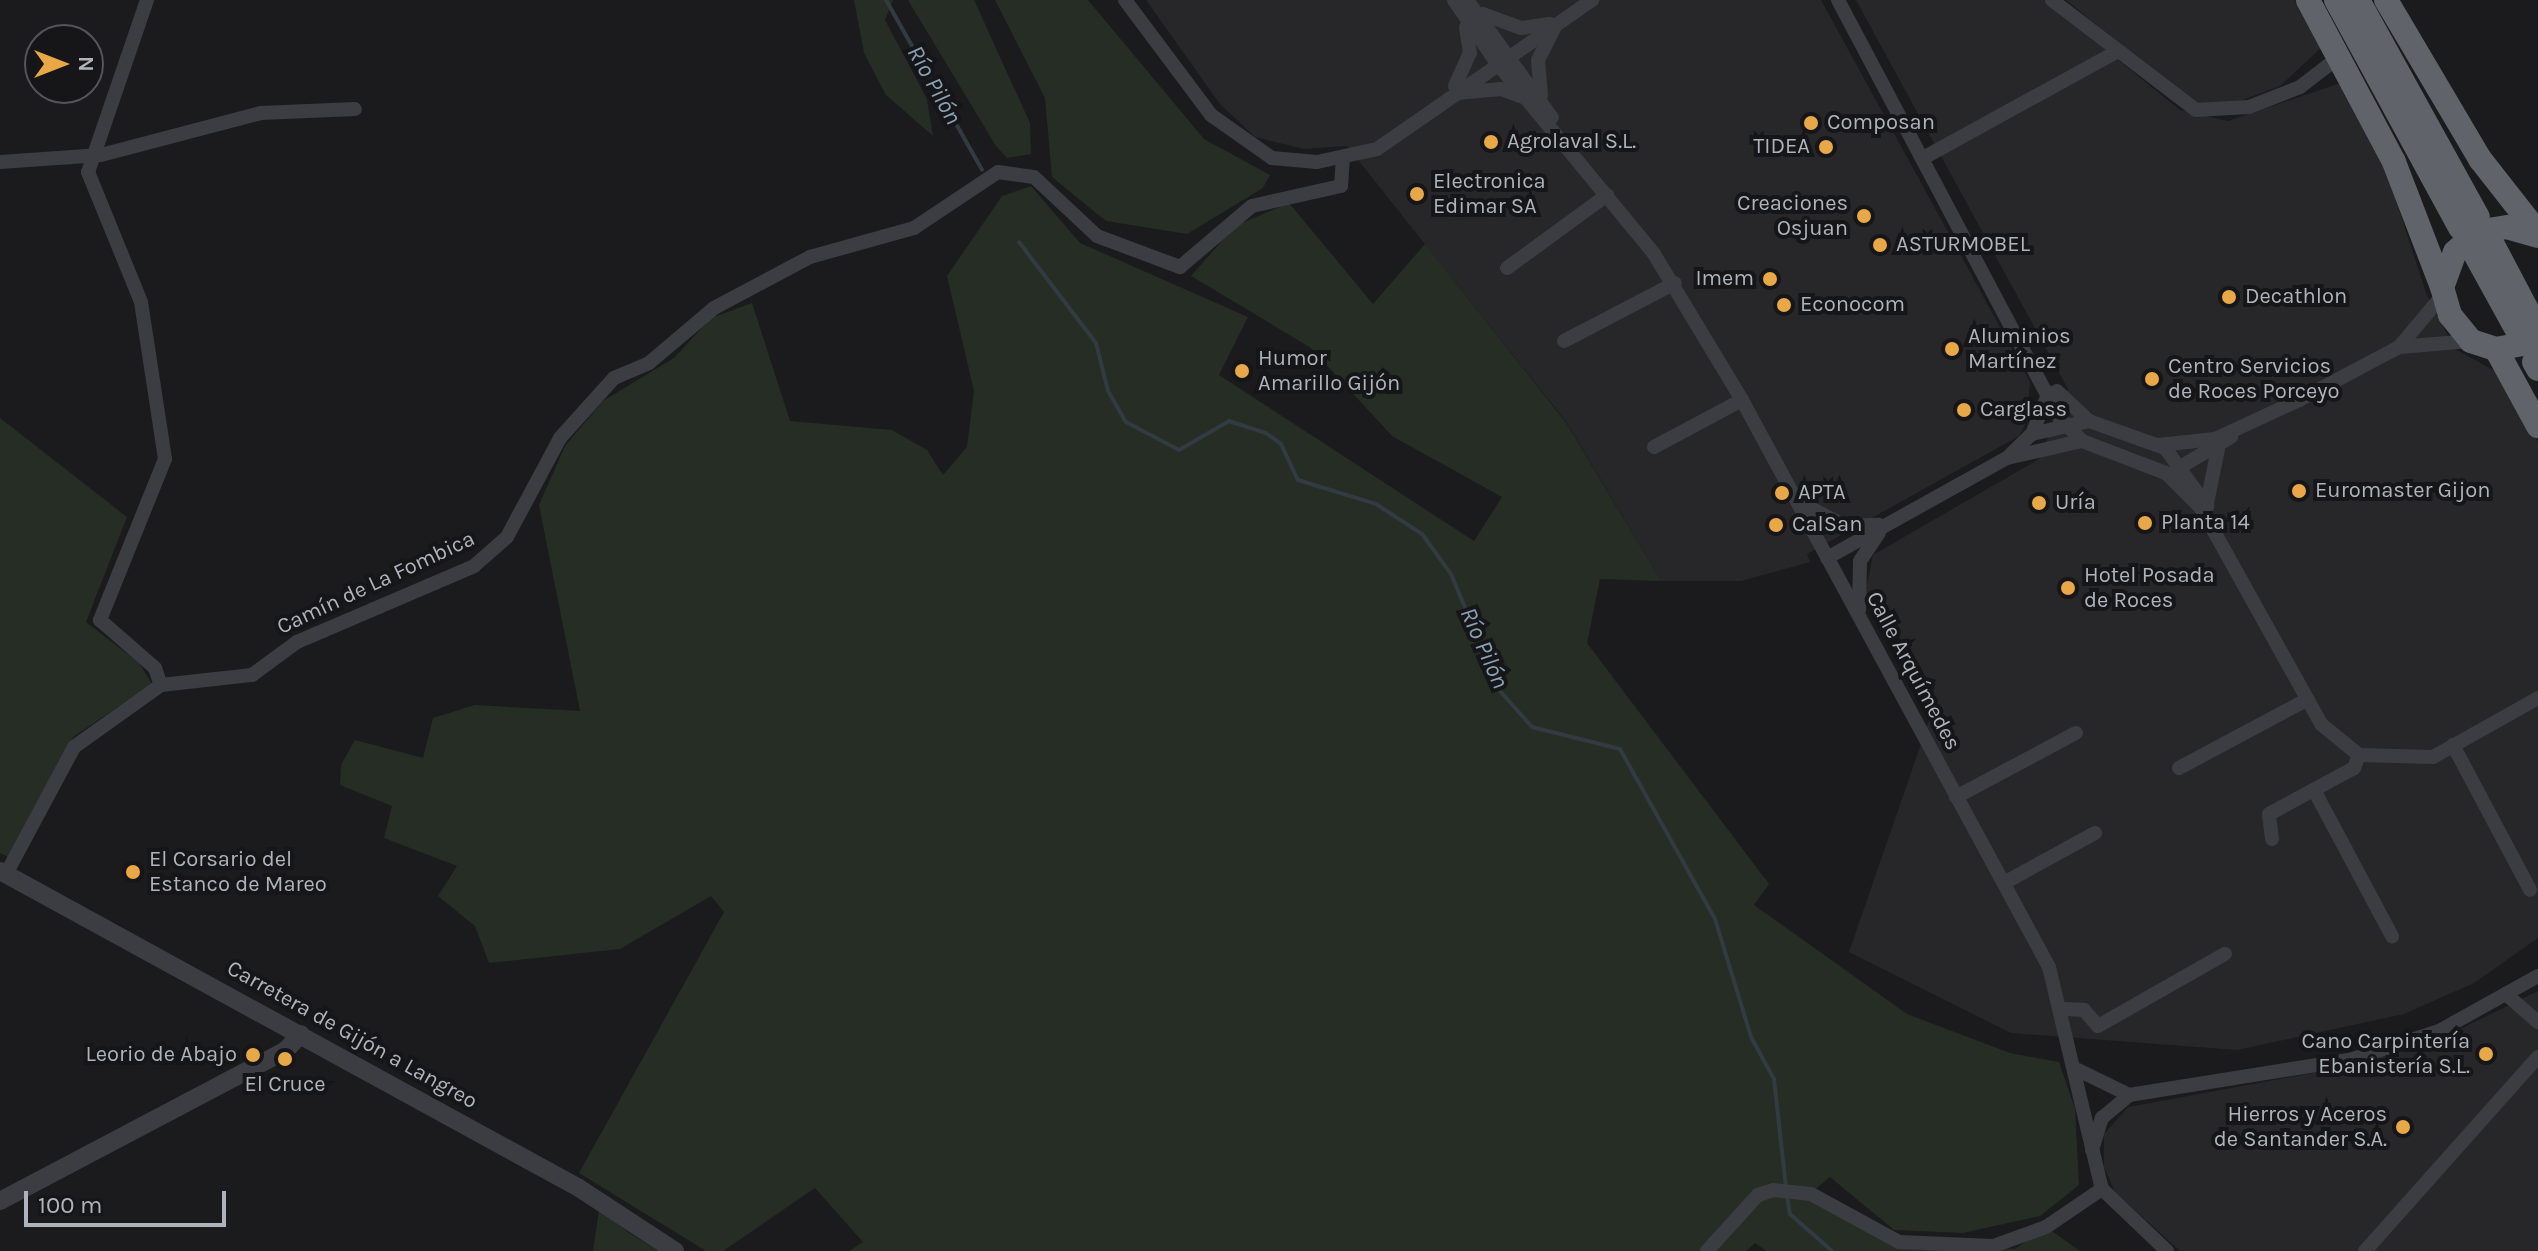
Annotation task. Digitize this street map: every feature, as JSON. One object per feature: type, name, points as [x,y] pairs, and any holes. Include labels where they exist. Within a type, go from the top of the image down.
[{"type":"highway","points":[[2308,0],[2394,162],[2442,291],[2471,341],[2496,349],[2532,345],[2484,249]]},
{"type":"highway","points":[[2336,0],[2469,222],[2358,0]]},
{"type":"highway","points":[[2390,2],[2480,159],[2538,234]]},
{"type":"highway","points":[[2442,291],[2455,252],[2476,232],[2507,227],[2538,234]]},
{"type":"highway","points":[[2496,349],[2538,426]]},
{"type":"street","points":[[3,872],[74,747],[161,685],[148,661],[100,620],[165,459],[141,302],[96,205],[88,156],[147,0]]},
{"type":"street","points":[[1125,0],[1211,115],[1242,142],[1295,161],[1343,158],[1377,149],[1502,58],[1592,0]]},
{"type":"street","name":"Calle Arquímedes","points":[[1455,0],[1468,8],[1502,58],[1552,117],[1558,133]]},
{"type":"street","name":"Calle Arquímedes","points":[[1455,0],[1552,117]]},
{"type":"street","points":[[1838,0],[2051,388],[2066,424],[2082,441],[2166,473],[2208,512]]},
{"type":"street","points":[[2052,0],[2179,103],[2214,113],[2300,87],[2339,57]]},
{"type":"street","points":[[1449,95],[1470,53],[1468,8],[1521,28],[1558,22]]},
{"type":"street","points":[[1449,95],[1501,89],[1535,98],[1538,60],[1558,22]]},
{"type":"street","points":[[1925,157],[2118,51]]},
{"type":"street","name":"Calle Arquímedes","points":[[1535,98],[1558,133],[1675,283],[1742,400],[2049,967],[2078,1070],[2090,1155],[2102,1189],[2167,1251]]},
{"type":"street","points":[[0,162],[88,156],[261,113],[355,109]]},
{"type":"street","name":"Camín de La Fombica","points":[[161,685],[252,675],[297,642],[474,566],[507,537],[560,438],[614,378],[649,363],[714,308],[810,257],[914,228],[998,172],[1034,177],[1097,236],[1180,267],[1252,206],[1341,186],[1343,158]]},
{"type":"street","points":[[1507,268],[1607,195]]},
{"type":"street","points":[[1564,341],[1675,283]]},
{"type":"street","points":[[2399,347],[2442,291]]},
{"type":"street","points":[[2166,473],[2183,467],[2216,444],[2399,347],[2471,341]]},
{"type":"street","points":[[2051,388],[2089,421],[2158,445],[2216,444]]},
{"type":"street","points":[[2007,458],[2032,434],[2051,388]]},
{"type":"street","points":[[1654,447],[1742,400]]},
{"type":"street","points":[[2032,434],[2089,421]]},
{"type":"street","points":[[2026,453],[2066,424]]},
{"type":"street","points":[[1827,558],[2007,458],[2082,441]]},
{"type":"street","points":[[2208,512],[2206,484],[2216,444]]},
{"type":"street","points":[[2158,445],[2183,467],[2321,724],[2359,755],[2410,760],[2453,745],[2538,698]]},
{"type":"street","points":[[2178,483],[2183,467]]},
{"type":"street","points":[[1795,499],[1845,526],[1887,524]]},
{"type":"street","points":[[1861,622],[1860,561],[1887,524]]},
{"type":"street","points":[[2179,768],[2308,699]]},
{"type":"street","points":[[1956,797],[2076,733]]},
{"type":"street","points":[[2453,745],[2530,890]]},
{"type":"street","points":[[2272,839],[2269,814],[2354,768],[2359,755]]},
{"type":"street","points":[[2314,790],[2392,936]]},
{"type":"street","points":[[2004,883],[2095,833]]},
{"type":"street","name":"Carretera de Gijón a Langreo","points":[[3,872],[579,1188],[675,1251]]},
{"type":"street","points":[[2061,1009],[2084,1010],[2098,1026],[2225,954]]},
{"type":"street","points":[[2090,1155],[2102,1118],[2129,1095],[2353,1059],[2439,1031],[2508,996],[2538,976]]},
{"type":"street","points":[[2508,996],[2538,1022]]},
{"type":"street","points":[[0,1201],[285,1051],[301,1034]]},
{"type":"street","points":[[2365,1251],[2538,1057]]},
{"type":"street","points":[[2078,1070],[2129,1095]]},
{"type":"street","points":[[1707,1251],[1758,1195],[1773,1190],[1796,1188],[1899,1242],[1993,1246],[2046,1227],[2102,1189]]},
{"type":"shaded area","points":[[854,0],[893,0],[885,20],[927,99],[933,136],[886,95],[864,53]]},
{"type":"shaded area","points":[[908,0],[974,0],[1030,123],[1031,154],[1007,158],[996,146]]},
{"type":"shaded area","points":[[995,0],[1088,0],[1204,139],[1270,175],[1263,188],[1187,234],[1106,221],[1052,177],[1045,98]]},
{"type":"shaded area","points":[[1146,0],[1821,0],[2030,382],[2026,423],[2019,436],[1807,554],[1810,562],[1741,581],[1661,581],[1567,423],[1347,146],[1304,149],[1255,137],[1220,104]]},
{"type":"shaded area","points":[[1856,0],[2044,0],[2180,110],[2228,121],[2341,83],[2385,167],[2426,293],[2455,349],[2495,371],[2538,441],[2538,938],[2474,983],[2404,1014],[2237,1050],[2011,1033],[1849,952],[1931,715],[1865,594],[1873,555],[2039,459],[2068,389]]},
{"type":"shaded area","points":[[2066,0],[2295,0],[2322,47],[2280,86],[2218,109],[2189,100]]},
{"type":"shaded area","points":[[1031,186],[1080,243],[1248,317],[1219,375],[1474,541],[1502,497],[1392,436],[1311,348],[1191,276],[1235,226],[1289,203],[1373,304],[1425,244],[1567,424],[1661,581],[1600,579],[1587,643],[1769,884],[1754,905],[1907,1014],[2010,1053],[2059,1062],[2075,1109],[2079,1185],[2040,1216],[1963,1233],[1894,1230],[1830,1177],[1811,1193],[1889,1238],[2015,1249],[2046,1227],[2080,1251],[1767,1251],[1755,1243],[1746,1251],[849,1251],[863,1242],[815,1188],[723,1251],[706,1251],[579,1173],[724,912],[711,896],[620,949],[489,963],[475,926],[438,896],[457,866],[384,838],[392,806],[340,785],[341,765],[355,740],[423,758],[433,718],[475,705],[580,711],[539,505],[565,446],[603,401],[674,358],[711,318],[752,303],[790,421],[892,430],[927,450],[943,475],[967,447],[974,391],[947,276],[1002,196]]},
{"type":"shaded area","points":[[0,418],[127,517],[86,622],[139,663],[152,684],[73,737],[8,857],[0,853]]},
{"type":"shaded area","points":[[2538,991],[2538,1251],[2180,1251],[2115,1192],[2104,1167],[2104,1134],[2128,1107],[2356,1065],[2438,1040]]},
{"type":"shaded area","points":[[599,1210],[628,1232],[658,1251],[593,1251]]},
{"type":"waterway","name":"Río Pilón","points":[[886,0],[982,170]]},
{"type":"waterway","name":"Río Pilón","points":[[1019,242],[1096,343],[1108,391],[1126,422],[1179,450],[1229,421],[1266,433],[1281,444],[1298,480],[1376,504],[1422,534],[1451,574],[1500,691],[1532,727],[1620,749],[1715,919],[1751,1037],[1774,1079],[1786,1187]]},
{"type":"waterway","name":"Río Pilón","points":[[1787,1196],[1790,1214],[1832,1251]]},
{"type":"place","name":"Composan","points":[[1811,123]]},
{"type":"place","name":"Agrolaval S.L.","points":[[1491,142]]},
{"type":"place","name":"TIDEA","points":[[1826,147]]},
{"type":"place","name":"Electronica Edimar SA","points":[[1417,194]]},
{"type":"place","name":"Creaciones Osjuan","points":[[1864,216]]},
{"type":"place","name":"ASTURMOBEL","points":[[1880,245]]},
{"type":"place","name":"Imem","points":[[1770,279]]},
{"type":"place","name":"Decathlon","points":[[2229,297]]},
{"type":"place","name":"Econocom","points":[[1784,305]]},
{"type":"place","name":"Aluminios Martínez","points":[[1952,349]]},
{"type":"place","name":"Humor Amarillo Gijón","points":[[1242,371]]},
{"type":"place","name":"Centro Servicios de Roces Porceyo","points":[[2152,379]]},
{"type":"place","name":"Carglass","points":[[1964,410]]},
{"type":"place","name":"Euromaster Gijon","points":[[2299,491]]},
{"type":"place","name":"APTA","points":[[1782,493]]},
{"type":"place","name":"Uría","points":[[2039,503]]},
{"type":"place","name":"Planta 14","points":[[2145,523]]},
{"type":"place","name":"CalSan","points":[[1776,525]]},
{"type":"place","name":"Hotel Posada de Roces","points":[[2068,588]]},
{"type":"place","name":"El Corsario del Estanco de Mareo","points":[[133,872]]},
{"type":"place","name":"Cano Carpintería Ebanistería S.L.","points":[[2486,1054]]},
{"type":"place","name":"Leorio de Abajo","points":[[253,1055]]},
{"type":"place","name":"El Cruce","points":[[285,1059]]},
{"type":"place","name":"Hierros y Aceros de Santander S.A.","points":[[2403,1127]]}]
